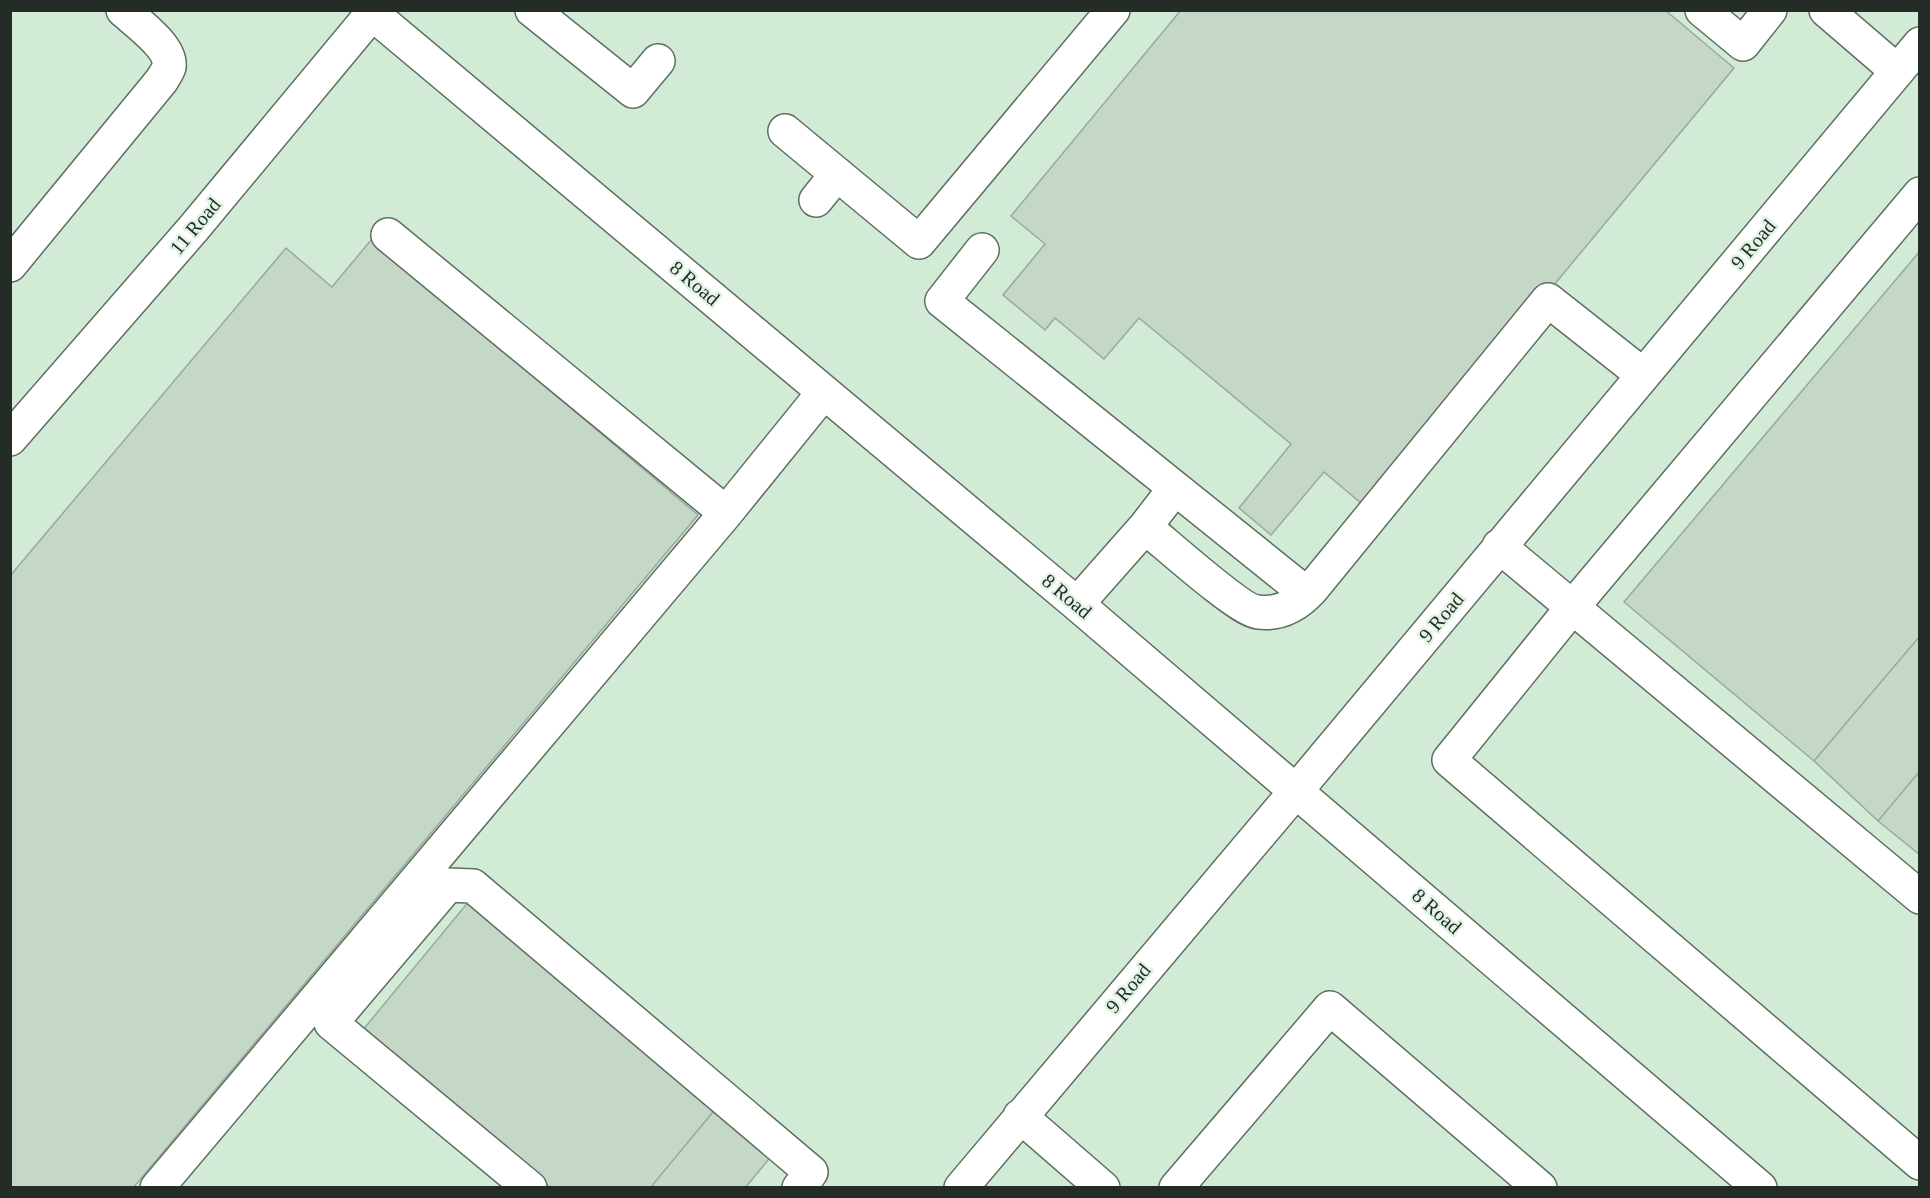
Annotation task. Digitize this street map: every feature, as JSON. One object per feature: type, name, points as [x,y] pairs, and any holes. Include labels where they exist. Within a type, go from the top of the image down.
[{"type":"street","points":[[10,265],[162,80],[169,66],[166,55],[156,39],[123,10]]},
{"type":"street","points":[[532,10],[633,91],[658,61]]},
{"type":"street","points":[[785,130],[919,242],[1113,10]]},
{"type":"street","points":[[1702,10],[1743,44],[1770,10]]},
{"type":"street","points":[[1826,10],[1897,71]]},
{"type":"street","name":"8 Road","points":[[372,12],[1077,604],[1760,1188]]},
{"type":"street","name":"11 Road","points":[[10,439],[193,229],[372,12]]},
{"type":"street","name":"9 Road","points":[[961,1188],[1920,44]]},
{"type":"street","points":[[816,200],[837,174]]},
{"type":"street","points":[[1920,194],[1572,608],[1449,760],[1920,1163]]},
{"type":"street","points":[[388,235],[726,513]]},
{"type":"street","points":[[982,250],[942,301],[1307,594]]},
{"type":"street","points":[[1145,527],[1238,603],[1256,613],[1277,612],[1297,604],[1307,594],[1548,300],[1643,375]]},
{"type":"street","points":[[157,1188],[726,513],[824,392]]},
{"type":"street","points":[[1077,604],[1145,527],[1175,488]]},
{"type":"street","points":[[1499,546],[1920,897]]},
{"type":"street","points":[[530,1188],[331,1023],[448,885],[473,886],[811,1172],[799,1188]]},
{"type":"street","points":[[1176,1188],[1330,1008],[1540,1188]]},
{"type":"street","points":[[1020,1116],[1103,1188]]},
{"type":"shaded area","points":[[11,11],[1919,11],[1919,1187],[11,1187]]},
{"type":"building","points":[[1181,10],[1665,10],[1734,68],[1368,509],[1324,472],[1271,535],[1239,508],[1291,444],[1139,318],[1104,359],[1055,318],[1045,330],[1003,295],[1045,244],[1011,216]]},
{"type":"building","points":[[371,240],[698,515],[133,1188],[10,1188],[10,576],[286,248],[332,287]]},
{"type":"building","points":[[1920,251],[1920,636],[1814,761],[1624,602]]},
{"type":"building","points":[[1920,636],[1920,771],[1878,821],[1814,761]]},
{"type":"building","points":[[1920,771],[1920,855],[1878,821]]},
{"type":"building","points":[[479,889],[727,1095],[650,1188],[551,1188],[362,1031]]},
{"type":"building","points":[[727,1095],[783,1142],[745,1188],[650,1188]]}]
